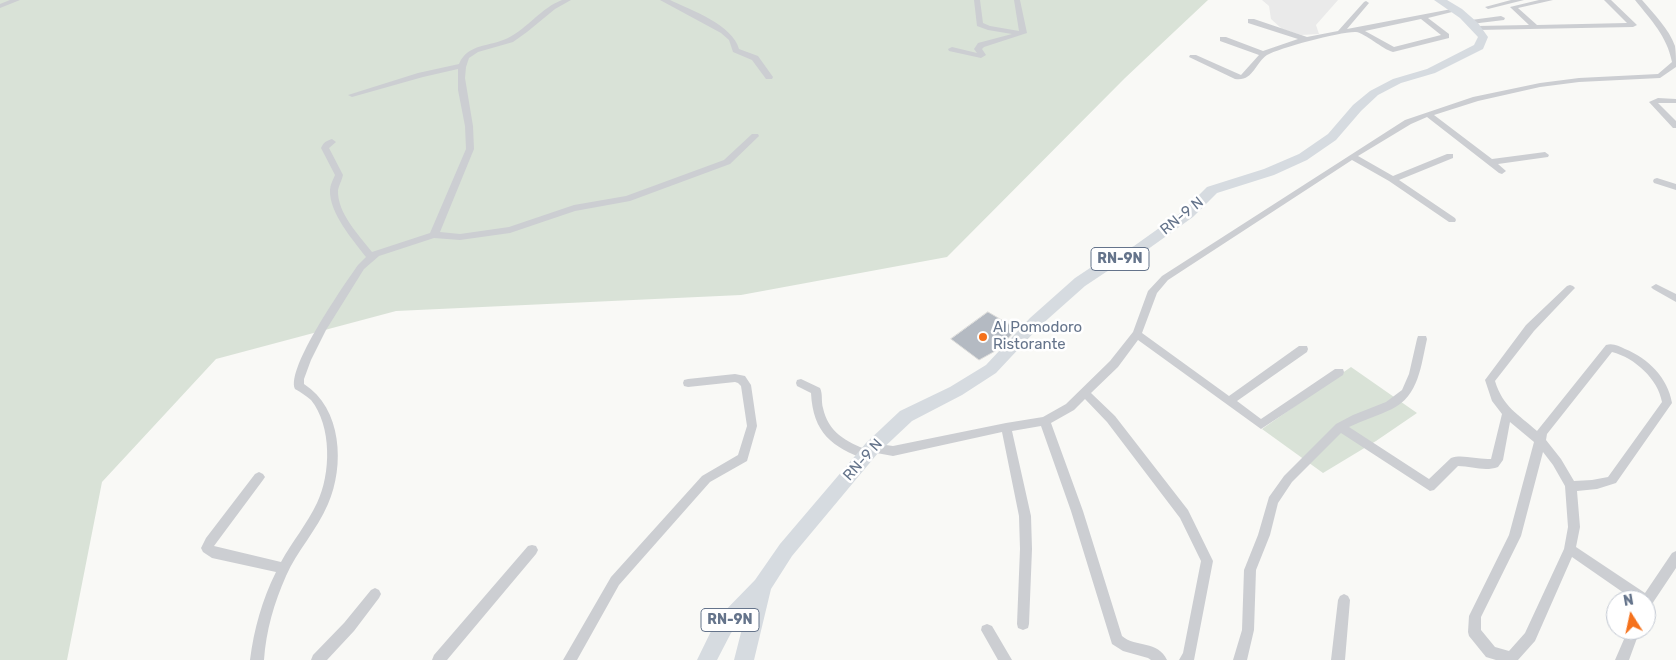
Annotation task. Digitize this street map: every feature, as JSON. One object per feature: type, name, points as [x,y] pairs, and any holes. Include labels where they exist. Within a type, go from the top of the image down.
[{"type":"main road","points":[[1439,0],[1457,10],[1474,25]]},
{"type":"main road","name":"RN-9 N","points":[[762,586],[786,550],[870,452],[906,416],[956,391],[991,369],[1035,322],[1080,282],[1100,268],[1139,249],[1188,214],[1212,190],[1269,172],[1303,157],[1332,137],[1357,108],[1374,93],[1479,47],[1483,36],[1474,25]]},
{"type":"main road","name":"RN-9N","points":[[707,660],[724,626],[762,586]]},
{"type":"main road","name":"RN-9N","points":[[744,660],[762,586]]},
{"type":"street","points":[[0,6],[17,0]]},
{"type":"street","points":[[434,235],[470,149],[471,135],[460,75],[461,66],[466,57],[473,51],[509,40],[555,6],[568,0]]},
{"type":"street","points":[[663,0],[672,2],[684,11],[723,30],[735,42],[736,50],[755,58],[769,77]]},
{"type":"street","points":[[977,0],[980,24],[1023,33]]},
{"type":"street","points":[[1017,0],[1023,33]]},
{"type":"street","points":[[1474,25],[1501,18],[1488,6],[1496,2],[1522,0]]},
{"type":"street","points":[[1537,28],[1513,7],[1550,0]]},
{"type":"street","points":[[1474,25],[1537,28],[1633,26],[1607,0]]},
{"type":"street","points":[[802,383],[816,391],[820,416],[833,440],[870,452],[893,451],[1006,427],[1045,421],[1070,407],[1086,394],[1114,364],[1137,334],[1153,292],[1165,278],[1401,126],[1428,114],[1476,99],[1540,85],[1579,80],[1660,76],[1676,63],[1674,51],[1662,28],[1638,0]]},
{"type":"street","points":[[1342,32],[1366,3]]},
{"type":"street","points":[[1193,57],[1238,77],[1243,77],[1264,54],[1307,40],[1457,10]]},
{"type":"street","points":[[1358,30],[1393,50],[1446,36],[1422,17]]},
{"type":"street","points":[[1251,21],[1307,40]]},
{"type":"street","points":[[952,49],[981,56],[978,49],[980,46],[1023,33]]},
{"type":"street","points":[[1223,39],[1264,54]]},
{"type":"street","points":[[352,95],[421,75],[461,66]]},
{"type":"street","points":[[1676,101],[1658,100],[1653,102],[1676,126]]},
{"type":"street","points":[[1428,114],[1502,171]]},
{"type":"street","points":[[257,660],[263,618],[284,568],[322,504],[332,466],[331,439],[324,413],[313,395],[299,386],[299,379],[322,328],[361,267],[371,257],[387,249],[434,235],[467,237],[510,230],[574,208],[627,199],[728,162],[755,136]]},
{"type":"street","points":[[332,142],[327,144],[325,148],[340,175],[334,187],[335,199],[348,225],[371,257]]},
{"type":"street","points":[[1489,162],[1545,155]]},
{"type":"street","points":[[1392,180],[1450,156]]},
{"type":"street","points":[[1353,157],[1392,180],[1452,220]]},
{"type":"street","points":[[1657,181],[1676,187]]},
{"type":"street","points":[[1656,287],[1676,298]]},
{"type":"street","points":[[1570,288],[1530,328],[1490,380],[1492,392],[1507,415],[1540,441],[1563,468],[1571,486],[1574,526],[1570,549],[1530,637],[1510,658],[1491,652],[1474,632],[1475,616],[1515,536],[1523,510],[1540,441],[1542,432],[1610,348],[1621,349],[1646,367],[1667,393],[1667,403],[1612,480],[1601,485],[1571,486]]},
{"type":"street","points":[[1137,334],[1263,425],[1339,372]]},
{"type":"street","points":[[1240,660],[1248,630],[1250,570],[1264,535],[1270,506],[1288,479],[1340,427],[1356,418],[1390,405],[1406,393],[1414,374],[1422,339]]},
{"type":"street","points":[[1229,401],[1303,350]]},
{"type":"street","points":[[570,660],[615,581],[706,479],[744,458],[752,426],[746,385],[741,379],[735,378],[688,383]]},
{"type":"street","points":[[1086,394],[1111,419],[1184,514],[1207,561],[1189,656],[1186,660]]},
{"type":"street","points":[[1340,427],[1430,486],[1455,462],[1465,461],[1479,465],[1494,464],[1497,460],[1507,415]]},
{"type":"street","points":[[1045,421],[1078,511],[1117,640],[1123,645],[1152,652],[1160,660]]},
{"type":"street","points":[[1006,427],[1025,516],[1026,549],[1022,624]]},
{"type":"street","points":[[259,477],[207,548],[212,552],[284,568]]},
{"type":"street","points":[[1570,549],[1630,590]]},
{"type":"street","points":[[439,660],[532,550]]},
{"type":"street","points":[[1654,590],[1676,557]]},
{"type":"street","points":[[318,660],[349,627],[374,594]]},
{"type":"street","points":[[1338,660],[1344,600]]},
{"type":"street","points":[[987,630],[1006,660]]},
{"type":"street","points":[[1622,660],[1630,640]]},
{"type":"shaded area","points":[[0,0],[1208,0],[1125,78],[947,257],[741,295],[396,311],[216,359],[102,482],[67,660],[0,660]]},
{"type":"shaded area","points":[[1262,0],[1338,0],[1316,25],[1319,34],[1301,35],[1282,29],[1271,19],[1269,6]]},
{"type":"shaded area","points":[[1351,367],[1417,413],[1376,441],[1323,473],[1262,429]]},
{"type":"building","name":"Al Pomodoro Ristorante","points":[[988,312],[1017,329],[997,350],[979,360],[951,339]]},
{"type":"place","name":"Al Pomodoro Ristorante","points":[[983,337]]}]
